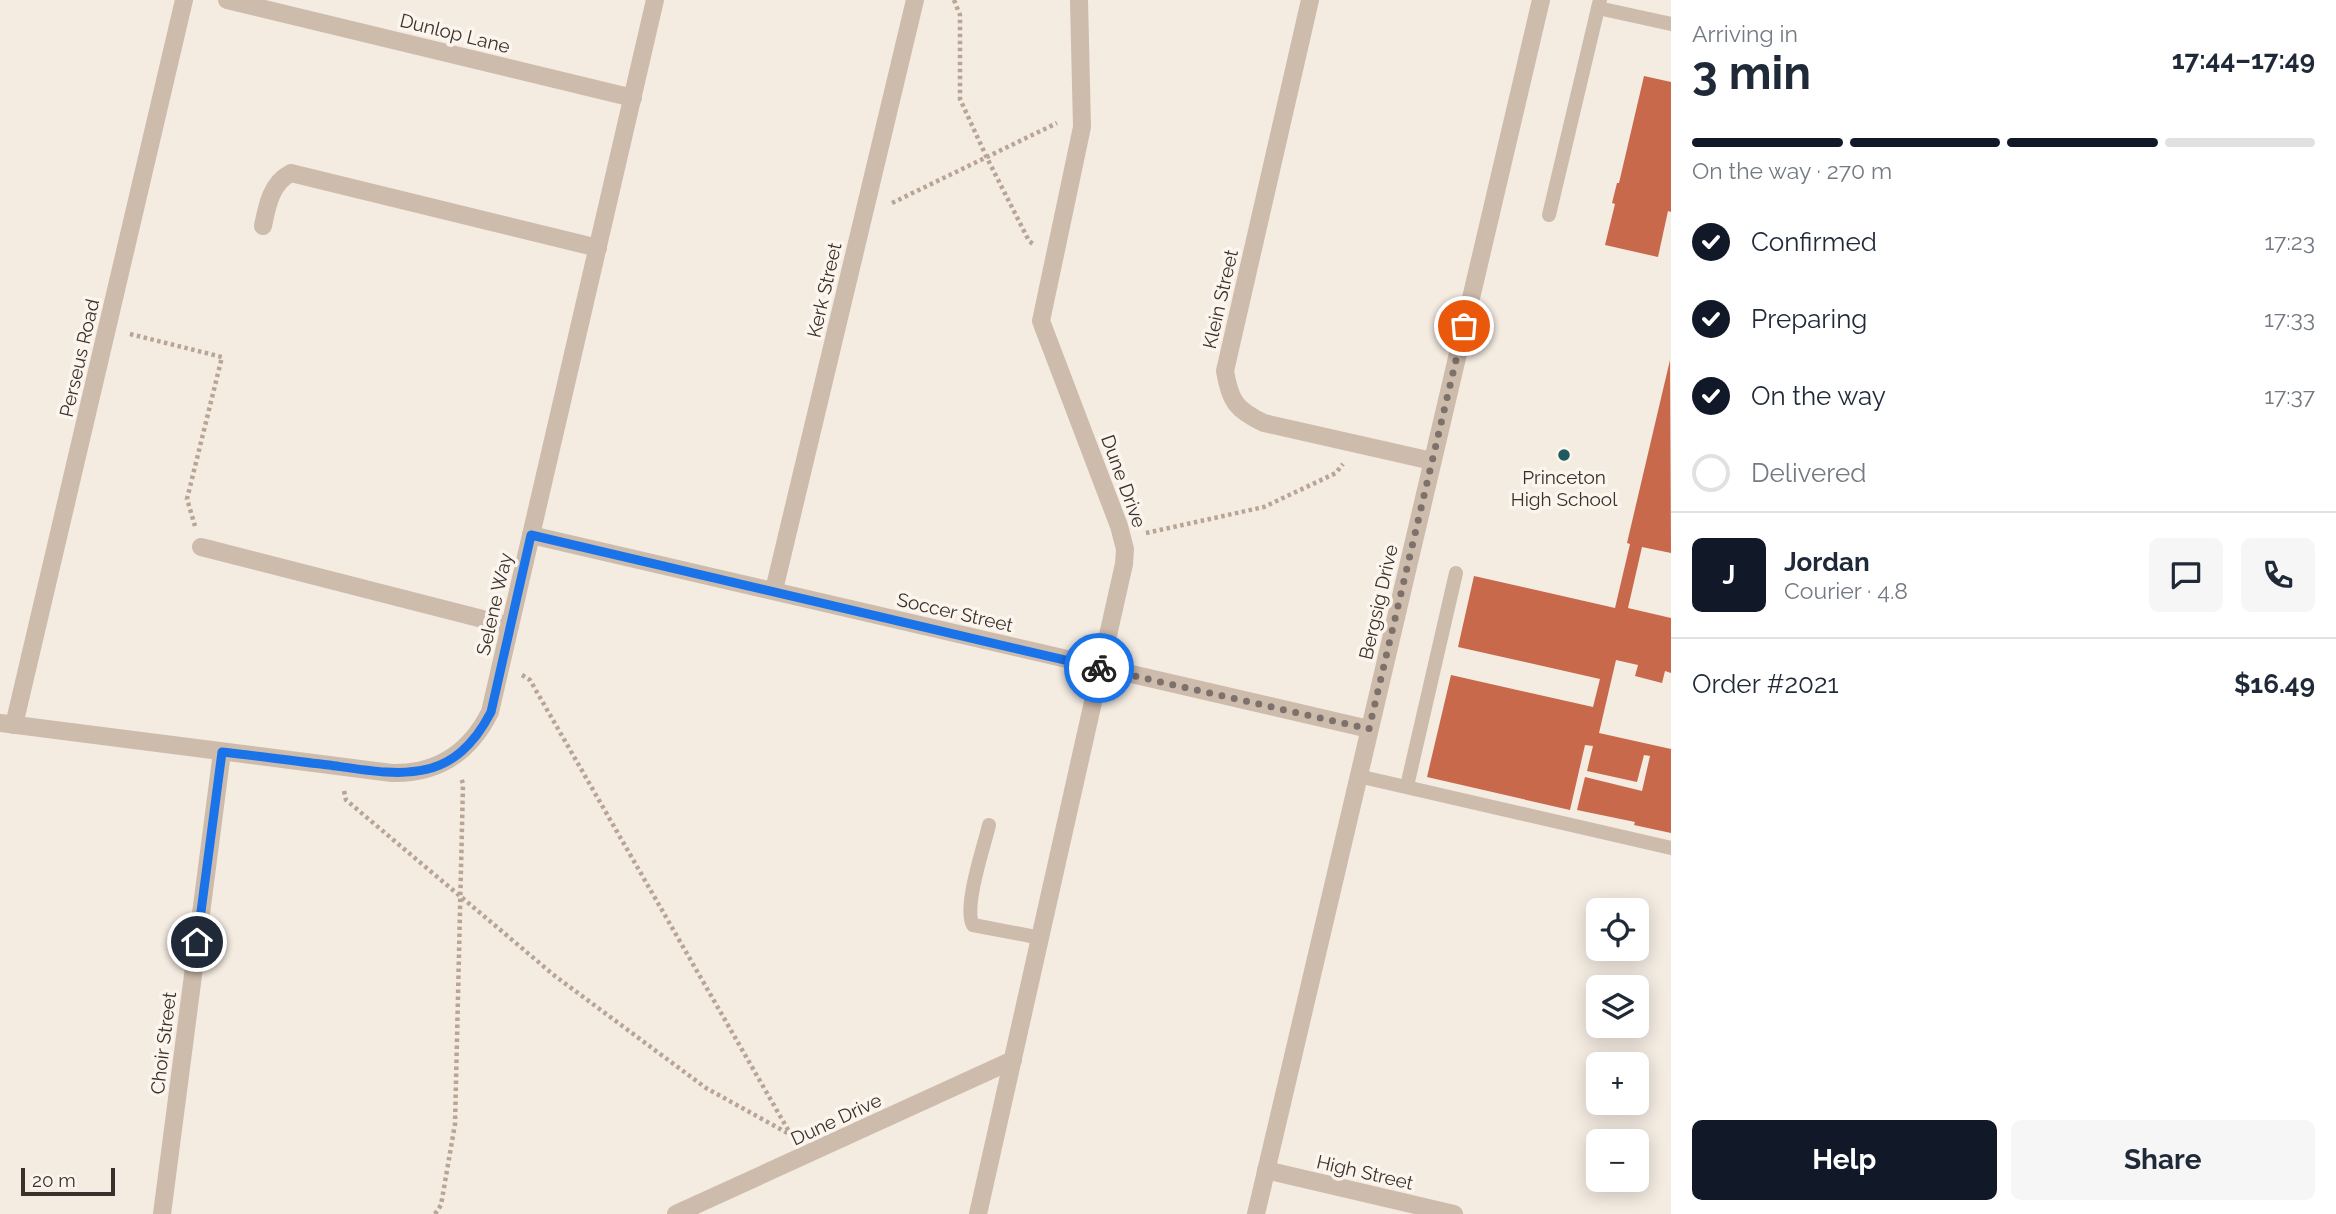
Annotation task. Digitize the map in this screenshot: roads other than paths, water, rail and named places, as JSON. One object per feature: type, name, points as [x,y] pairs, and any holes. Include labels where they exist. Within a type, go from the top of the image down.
[{"type":"street","name":"Perseus Road","points":[[7,724],[107,329],[184,0]]},
{"type":"street","name":"Dunlop Lane","points":[[227,0],[633,98]]},
{"type":"street","name":"Selene Way","points":[[7,724],[409,774],[434,768],[456,756],[482,729],[491,712],[656,0]]},
{"type":"street","name":"Kerk Street","points":[[774,590],[915,0]]},
{"type":"street","name":"Dune Drive","points":[[978,1214],[1124,564],[1123,537],[1041,321],[1082,127],[1079,0]]},
{"type":"street","name":"Klein Street","points":[[1310,0],[1225,371],[1228,390],[1236,405],[1247,415],[1264,423],[1432,461]]},
{"type":"street","name":"Bergsig Drive","points":[[1256,1214],[1541,0]]},
{"type":"street","points":[[263,226],[274,190],[281,177],[291,173],[598,248]]},
{"type":"street","name":"Soccer Street","points":[[531,535],[1369,729]]},
{"type":"street","points":[[201,547],[510,626]]},
{"type":"street","name":"Choir Street","points":[[162,1214],[222,752]]},
{"type":"street","name":"Dune Drive","points":[[676,1214],[1013,1060]]},
{"type":"street","name":"High Street","points":[[1266,1170],[1454,1214]]},
{"type":"lane","points":[[1549,215],[1599,4],[1671,24]]},
{"type":"lane","points":[[1406,786],[1456,573]]},
{"type":"lane","points":[[1358,776],[1671,848]]},
{"type":"lane","points":[[989,825],[971,901],[970,919],[973,925],[983,928],[1041,938]]},
{"type":"place","name":"Princeton High School","points":[[1564,455]]}]
